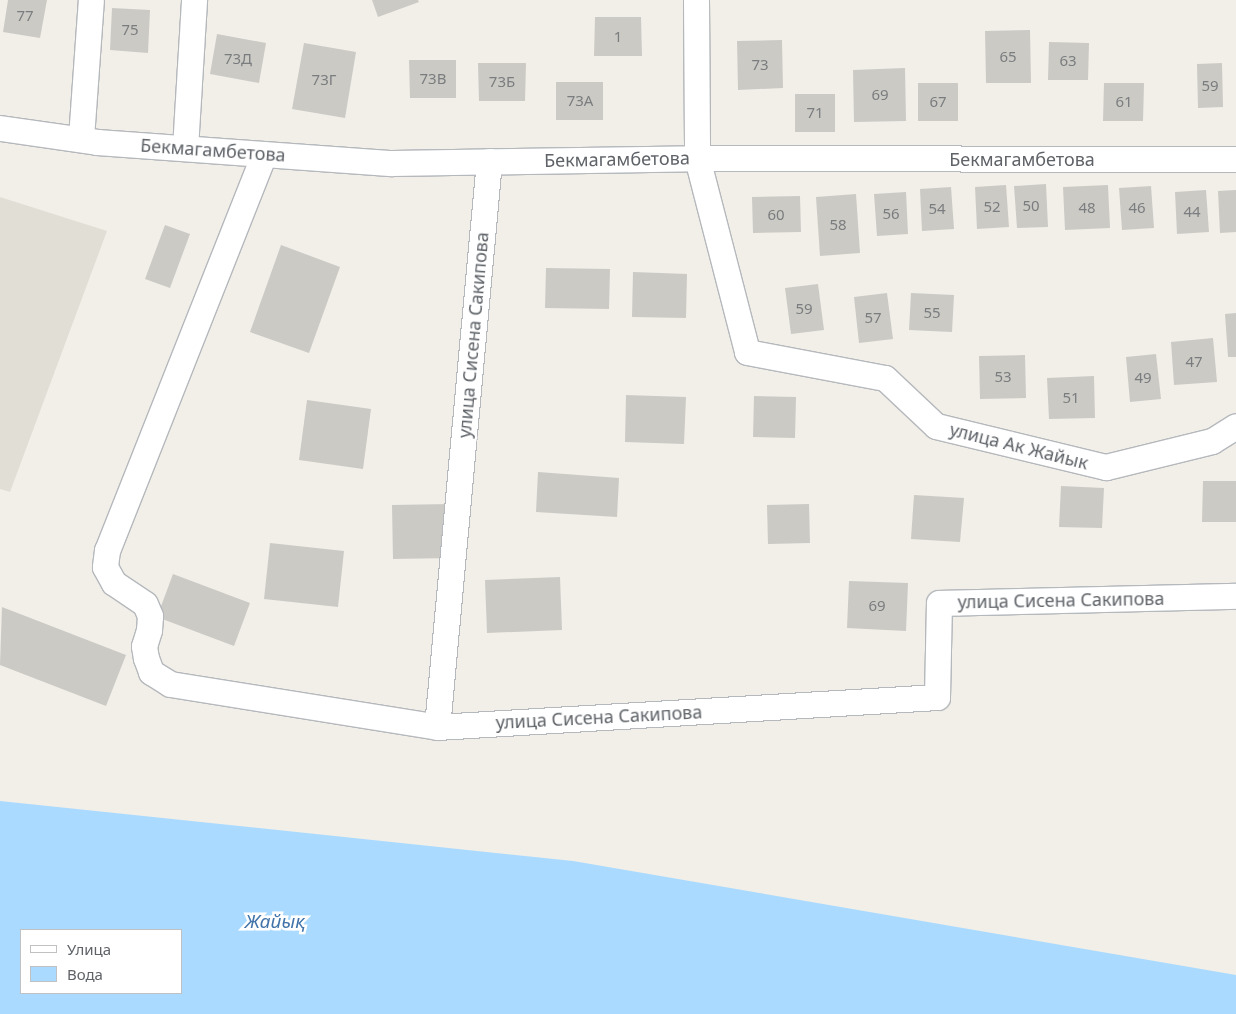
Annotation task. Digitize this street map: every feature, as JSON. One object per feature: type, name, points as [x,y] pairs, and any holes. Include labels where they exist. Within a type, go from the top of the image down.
[{"type":"street","points":[[81,138],[91,0]]},
{"type":"street","points":[[185,148],[194,0]]},
{"type":"street","points":[[696,0],[697,158]]},
{"type":"street","name":"Бекмагамбетова","points":[[0,128],[81,138],[96,142],[392,163],[697,158],[1236,159]]},
{"type":"street","points":[[264,154],[107,550],[104,567],[114,583],[145,604],[150,616],[149,630],[144,646],[146,658],[151,672],[170,684],[437,727]]},
{"type":"street","name":"улица Ак Жайык","points":[[697,158],[747,352],[885,378],[936,426],[1106,467],[1212,441],[1236,426]]},
{"type":"street","name":"улица Сисена Сакипова","points":[[489,161],[437,727],[937,696],[939,603],[1236,596]]},
{"type":"shaded area","points":[[0,197],[107,231],[10,492],[0,489]]},
{"type":"water","name":"Жайық","points":[[0,801],[573,861],[1236,975],[1236,1014],[0,1014]]},
{"type":"building","points":[[8,0],[47,0],[40,38],[3,32]]},
{"type":"building","points":[[372,0],[418,0],[419,2],[378,17]]},
{"type":"building","points":[[112,8],[150,10],[148,53],[110,50]]},
{"type":"building","points":[[595,17],[641,17],[642,56],[594,56]]},
{"type":"building","points":[[1030,30],[1031,83],[986,83],[985,31]]},
{"type":"building","points":[[217,34],[266,43],[259,83],[210,74]]},
{"type":"building","points":[[782,40],[783,88],[738,90],[737,41]]},
{"type":"building","points":[[1049,42],[1089,43],[1088,80],[1048,80]]},
{"type":"building","points":[[304,43],[356,52],[345,118],[292,109]]},
{"type":"building","points":[[409,60],[456,60],[456,98],[410,98]]},
{"type":"building","points":[[478,63],[526,63],[525,101],[479,101]]},
{"type":"building","points":[[1222,63],[1223,107],[1198,108],[1197,64]]},
{"type":"building","points":[[905,68],[906,121],[854,122],[853,70]]},
{"type":"building","points":[[556,82],[603,82],[603,120],[556,120]]},
{"type":"building","points":[[918,83],[958,83],[958,121],[918,121]]},
{"type":"building","points":[[1104,83],[1144,83],[1143,121],[1103,121]]},
{"type":"building","points":[[795,94],[835,94],[835,132],[795,132]]},
{"type":"building","points":[[1046,184],[1048,227],[1017,228],[1014,186]]},
{"type":"building","points":[[1006,185],[1009,227],[977,229],[975,187]]},
{"type":"building","points":[[1108,185],[1110,228],[1065,230],[1063,187]]},
{"type":"building","points":[[1151,186],[1154,228],[1122,230],[1119,188]]},
{"type":"building","points":[[951,187],[954,229],[922,231],[920,189]]},
{"type":"building","points":[[1206,190],[1209,232],[1177,234],[1175,192]]},
{"type":"building","points":[[1236,190],[1236,232],[1220,233],[1218,191]]},
{"type":"building","points":[[906,192],[908,234],[877,236],[874,194]]},
{"type":"building","points":[[856,194],[860,253],[820,256],[816,197]]},
{"type":"building","points":[[800,196],[801,232],[753,233],[752,197]]},
{"type":"building","points":[[165,225],[190,234],[170,288],[145,279]]},
{"type":"building","points":[[281,245],[340,267],[309,353],[250,332]]},
{"type":"building","points":[[546,268],[610,269],[609,309],[545,308]]},
{"type":"building","points":[[633,272],[687,274],[686,318],[632,317]]},
{"type":"building","points":[[818,284],[824,330],[791,334],[785,288]]},
{"type":"building","points":[[887,293],[893,339],[859,343],[854,297]]},
{"type":"building","points":[[911,293],[954,295],[952,332],[909,330]]},
{"type":"building","points":[[1236,313],[1236,357],[1228,357],[1225,314]]},
{"type":"building","points":[[1213,338],[1217,382],[1174,385],[1171,342]]},
{"type":"building","points":[[1156,354],[1161,399],[1130,402],[1126,357]]},
{"type":"building","points":[[1025,355],[1026,398],[980,399],[979,356]]},
{"type":"building","points":[[1094,376],[1095,418],[1049,419],[1047,378]]},
{"type":"building","points":[[626,395],[686,397],[684,444],[625,442]]},
{"type":"building","points":[[754,396],[796,397],[795,438],[753,437]]},
{"type":"building","points":[[307,400],[371,409],[363,469],[299,460]]},
{"type":"building","points":[[538,472],[619,478],[617,517],[536,512]]},
{"type":"building","points":[[1203,481],[1236,481],[1236,522],[1202,522]]},
{"type":"building","points":[[1061,486],[1104,488],[1102,528],[1059,527]]},
{"type":"building","points":[[914,495],[964,498],[960,542],[911,539]]},
{"type":"building","points":[[451,504],[452,558],[393,559],[392,505]]},
{"type":"building","points":[[809,504],[810,543],[768,544],[767,505]]},
{"type":"building","points":[[270,543],[344,551],[338,607],[264,599]]},
{"type":"building","points":[[173,574],[250,603],[234,646],[157,617]]},
{"type":"building","points":[[560,577],[562,630],[487,633],[485,580]]},
{"type":"building","points":[[849,581],[908,583],[906,631],[847,628]]},
{"type":"building","points":[[2,607],[126,655],[106,706],[0,665]]}]
